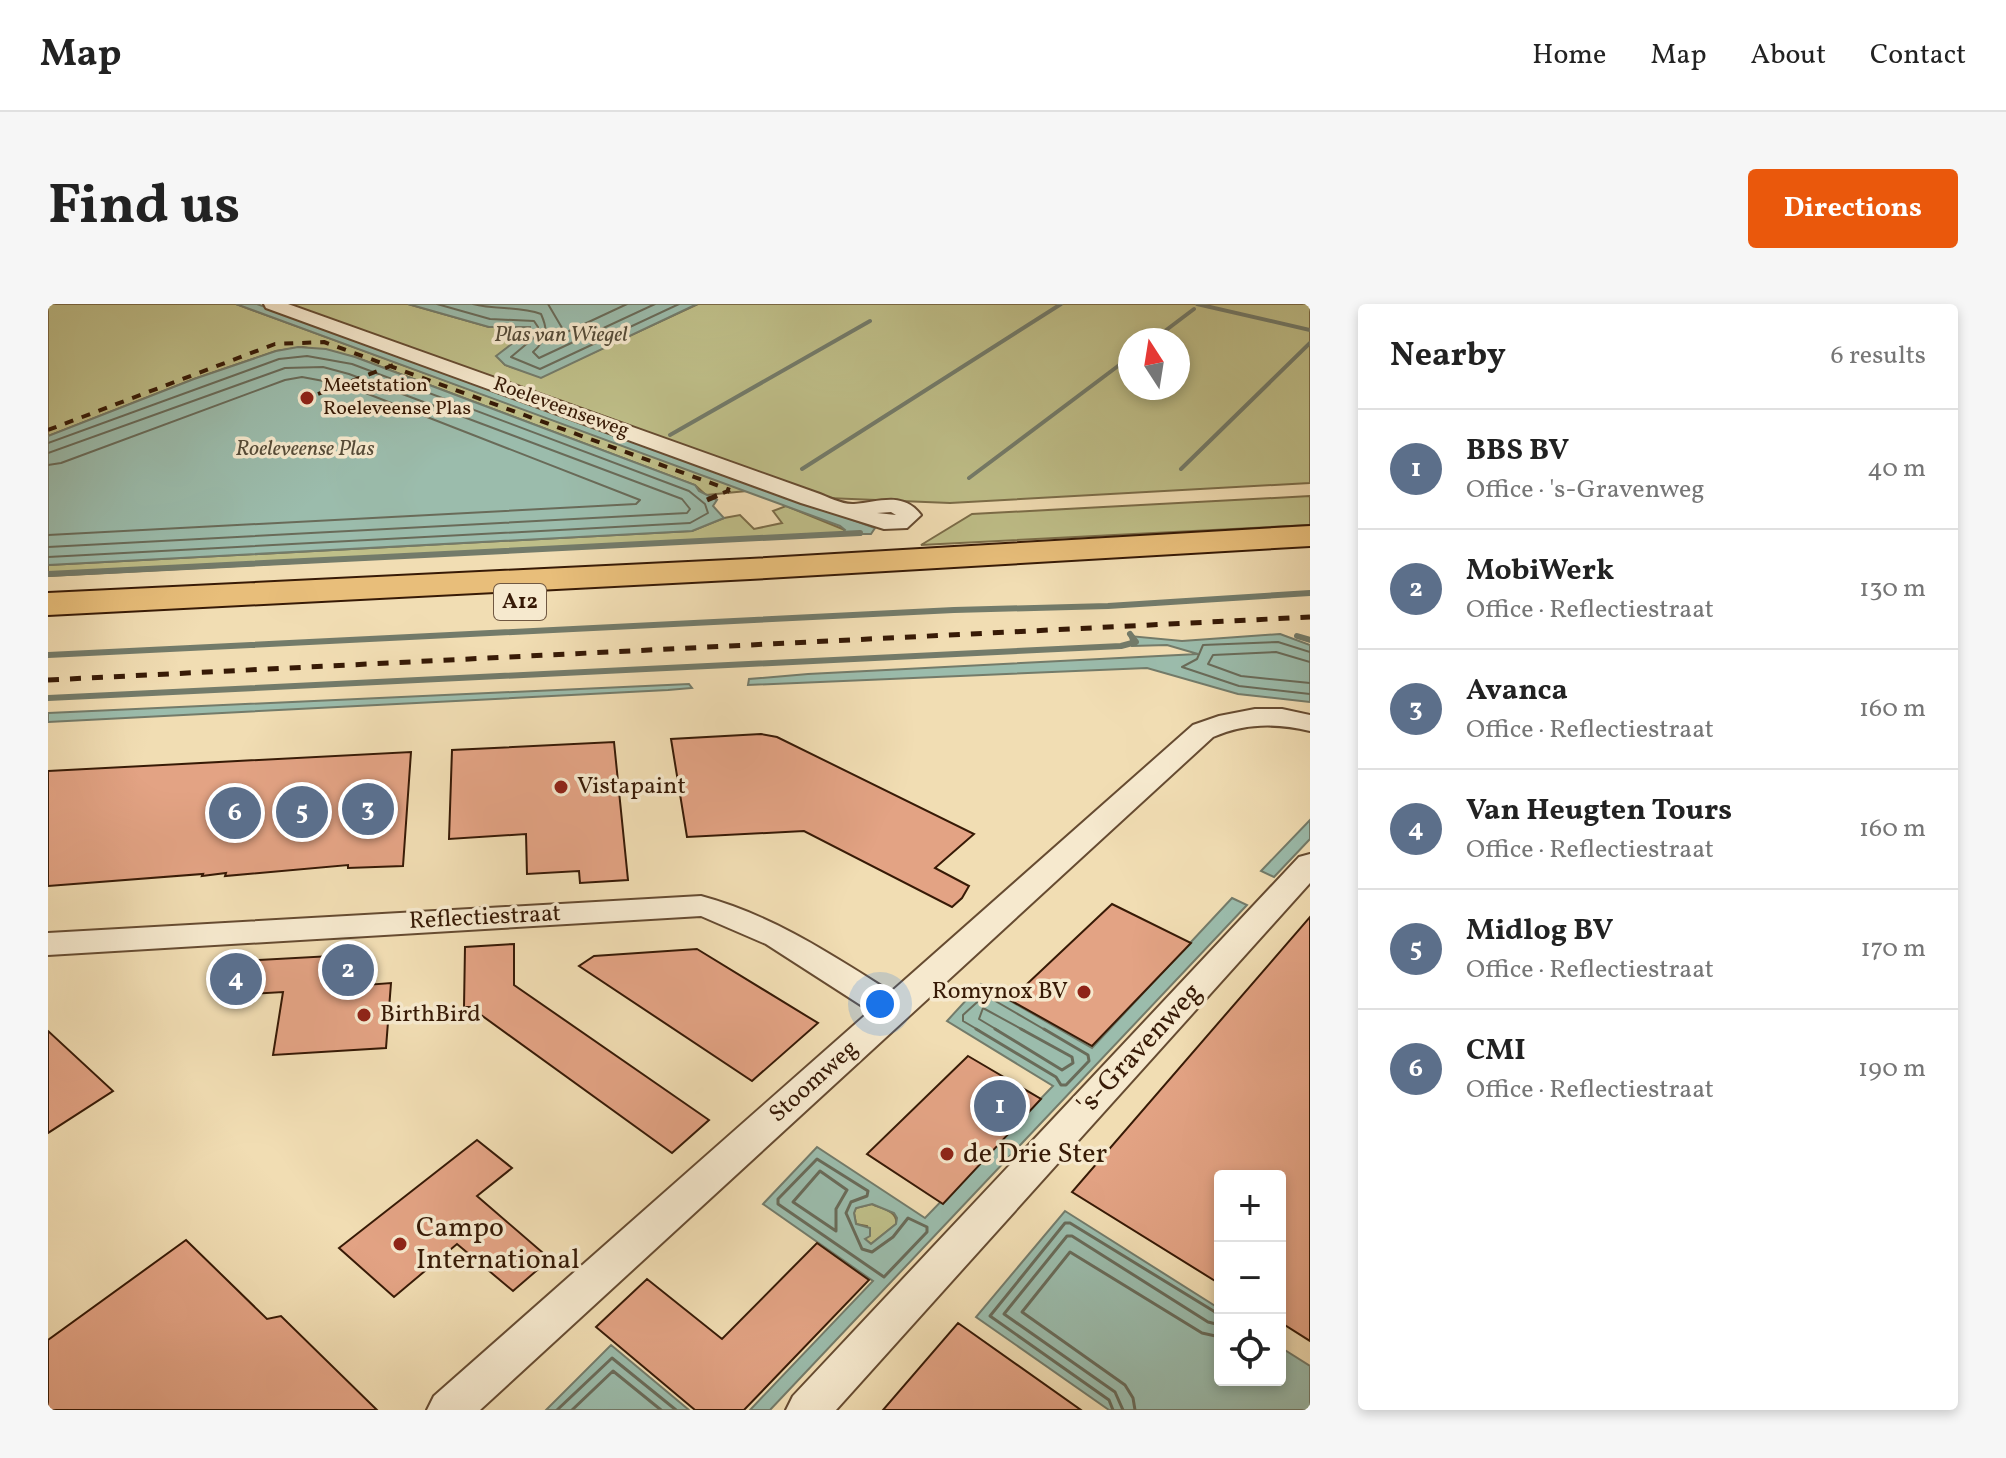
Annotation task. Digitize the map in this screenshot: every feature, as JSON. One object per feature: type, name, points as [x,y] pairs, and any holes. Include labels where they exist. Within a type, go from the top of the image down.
[{"type":"highway","name":"A12","points":[[48,604],[750,569],[1310,536]]},
{"type":"highway","name":"A12","points":[[48,626],[807,588],[1310,558]]},
{"type":"street","name":"Roeleveenseweg","points":[[272,304],[851,511]]},
{"type":"street","name":"Stoomweg","points":[[449,1410],[1203,731],[1224,721],[1249,717],[1273,716],[1310,723]]},
{"type":"street","name":"'s-Gravenweg","points":[[808,1410],[1310,864]]},
{"type":"street","name":"Reflectiestraat","points":[[48,944],[701,906],[727,912],[757,925],[894,1010]]},
{"type":"green space","points":[[48,304],[236,304],[747,491],[706,495],[695,485],[355,357],[303,347],[276,351],[194,379],[48,436]]},
{"type":"green space","points":[[283,304],[408,304],[489,327],[530,327],[531,330],[497,356],[505,365],[541,377],[698,304],[1310,304],[1310,483],[950,503],[827,498]]},
{"type":"green space","points":[[1310,496],[1310,525],[921,545],[972,514]]},
{"type":"green space","points":[[786,506],[845,530],[842,534],[48,576],[48,565],[692,531],[740,515],[754,529],[782,523],[773,511]]},
{"type":"green space","points":[[872,1204],[892,1213],[896,1224],[871,1244],[865,1239],[867,1226],[856,1224],[854,1213],[856,1208]]},
{"type":"water","points":[[236,304],[257,304],[875,528],[871,534],[842,534],[845,530],[840,526]]},
{"type":"water","name":"Plas van Wiegel","points":[[408,304],[697,304],[541,378],[505,365],[496,356],[530,327],[489,327]]},
{"type":"water","name":"Roeleveense Plas","points":[[298,347],[326,349],[355,357],[695,485],[699,491],[717,500],[713,506],[724,518],[692,531],[48,565],[48,436],[194,379],[276,351]]},
{"type":"water","points":[[1280,634],[1310,645],[1310,702],[1238,694],[1147,668],[748,685],[749,679],[808,674],[1198,654],[1167,645],[1132,646],[1130,636],[1182,641]]},
{"type":"water","points":[[689,684],[692,688],[48,722],[48,713]]},
{"type":"water","points":[[1310,820],[1310,839],[1274,877],[1261,871]]},
{"type":"water","points":[[1232,898],[1247,905],[770,1410],[750,1410],[873,1281],[763,1204],[817,1147],[925,1218],[1053,1086],[947,1021],[981,984],[1092,1048]],"holes":[[[872,1204],[894,1213],[896,1224],[871,1244],[865,1239],[870,1236],[870,1228],[856,1224],[854,1213],[856,1208]]]},
{"type":"water","points":[[1065,1211],[1214,1305],[1214,1386],[1286,1386],[1286,1351],[1310,1366],[1310,1410],[1109,1410],[976,1317]]},
{"type":"water","points":[[611,1345],[689,1410],[546,1410]]},
{"type":"building","points":[[761,734],[777,737],[974,834],[935,868],[969,886],[962,898],[952,907],[804,831],[687,837],[671,739]]},
{"type":"building","points":[[614,742],[628,880],[580,883],[579,871],[527,874],[526,834],[449,839],[452,750]]},
{"type":"building","points":[[411,752],[403,866],[348,868],[348,865],[48,886],[48,771]]},
{"type":"building","points":[[1112,904],[1191,943],[1092,1046],[1010,1000]]},
{"type":"building","points":[[1310,917],[1310,1341],[1286,1326],[1286,1170],[1214,1170],[1214,1280],[1072,1192]]},
{"type":"building","points":[[514,944],[514,985],[709,1120],[672,1153],[470,1007],[464,1007],[465,947]]},
{"type":"building","points":[[697,949],[818,1023],[752,1081],[579,966],[594,956]]},
{"type":"building","points":[[368,954],[366,985],[391,983],[386,1048],[273,1055],[283,992],[213,996],[220,962]]},
{"type":"building","points":[[48,1031],[113,1091],[48,1133]]},
{"type":"building","points":[[968,1056],[1041,1099],[943,1204],[867,1154]]},
{"type":"building","points":[[477,1140],[512,1168],[477,1196],[550,1259],[513,1291],[457,1244],[394,1297],[339,1248]]},
{"type":"building","points":[[186,1240],[267,1319],[281,1316],[377,1410],[48,1410],[48,1340]]},
{"type":"building","points":[[817,1243],[869,1280],[744,1410],[695,1410],[596,1327],[647,1279],[722,1339]]},
{"type":"building","points":[[958,1323],[1081,1410],[883,1410]]},
{"type":"waterway","points":[[802,469],[1061,304]]},
{"type":"waterway","points":[[1197,304],[1310,330]]},
{"type":"waterway","points":[[1169,328],[1194,309]]},
{"type":"waterway","points":[[670,435],[870,321]]},
{"type":"waterway","points":[[1181,469],[1310,343]]},
{"type":"waterway","points":[[969,478],[1118,366]]},
{"type":"waterway","points":[[48,574],[860,533]]},
{"type":"waterway","points":[[48,655],[954,610],[1108,606],[1310,593]]},
{"type":"waterway","points":[[48,698],[1121,646],[1136,642],[1130,634]]},
{"type":"waterway","points":[[1297,636],[1310,640]]},
{"type":"railway","points":[[48,430],[275,344],[324,342],[390,366]]},
{"type":"railway","points":[[318,394],[390,366]]},
{"type":"railway","points":[[390,366],[730,490],[723,493]]},
{"type":"railway","points":[[707,500],[728,491]]},
{"type":"railway","points":[[48,680],[1310,617]]},
{"type":"place","name":"Meetstation Roeleveense Plas","points":[[307,398]]},
{"type":"place","name":"Vistapaint","points":[[561,787]]},
{"type":"place","name":"Avanca","points":[[368,809]]},
{"type":"place","name":"Midlog BV","points":[[302,812]]},
{"type":"place","name":"CMI","points":[[235,813]]},
{"type":"place","name":"MobiWerk","points":[[348,970]]},
{"type":"place","name":"Van Heugten Tours","points":[[236,979]]},
{"type":"place","name":"Romynox BV","points":[[1084,992]]},
{"type":"place","name":"BirthBird","points":[[364,1015]]},
{"type":"place","name":"BBS BV","points":[[1000,1106]]},
{"type":"place","name":"de Drie Ster","points":[[947,1154]]},
{"type":"place","name":"Campo International","points":[[400,1244]]}]
